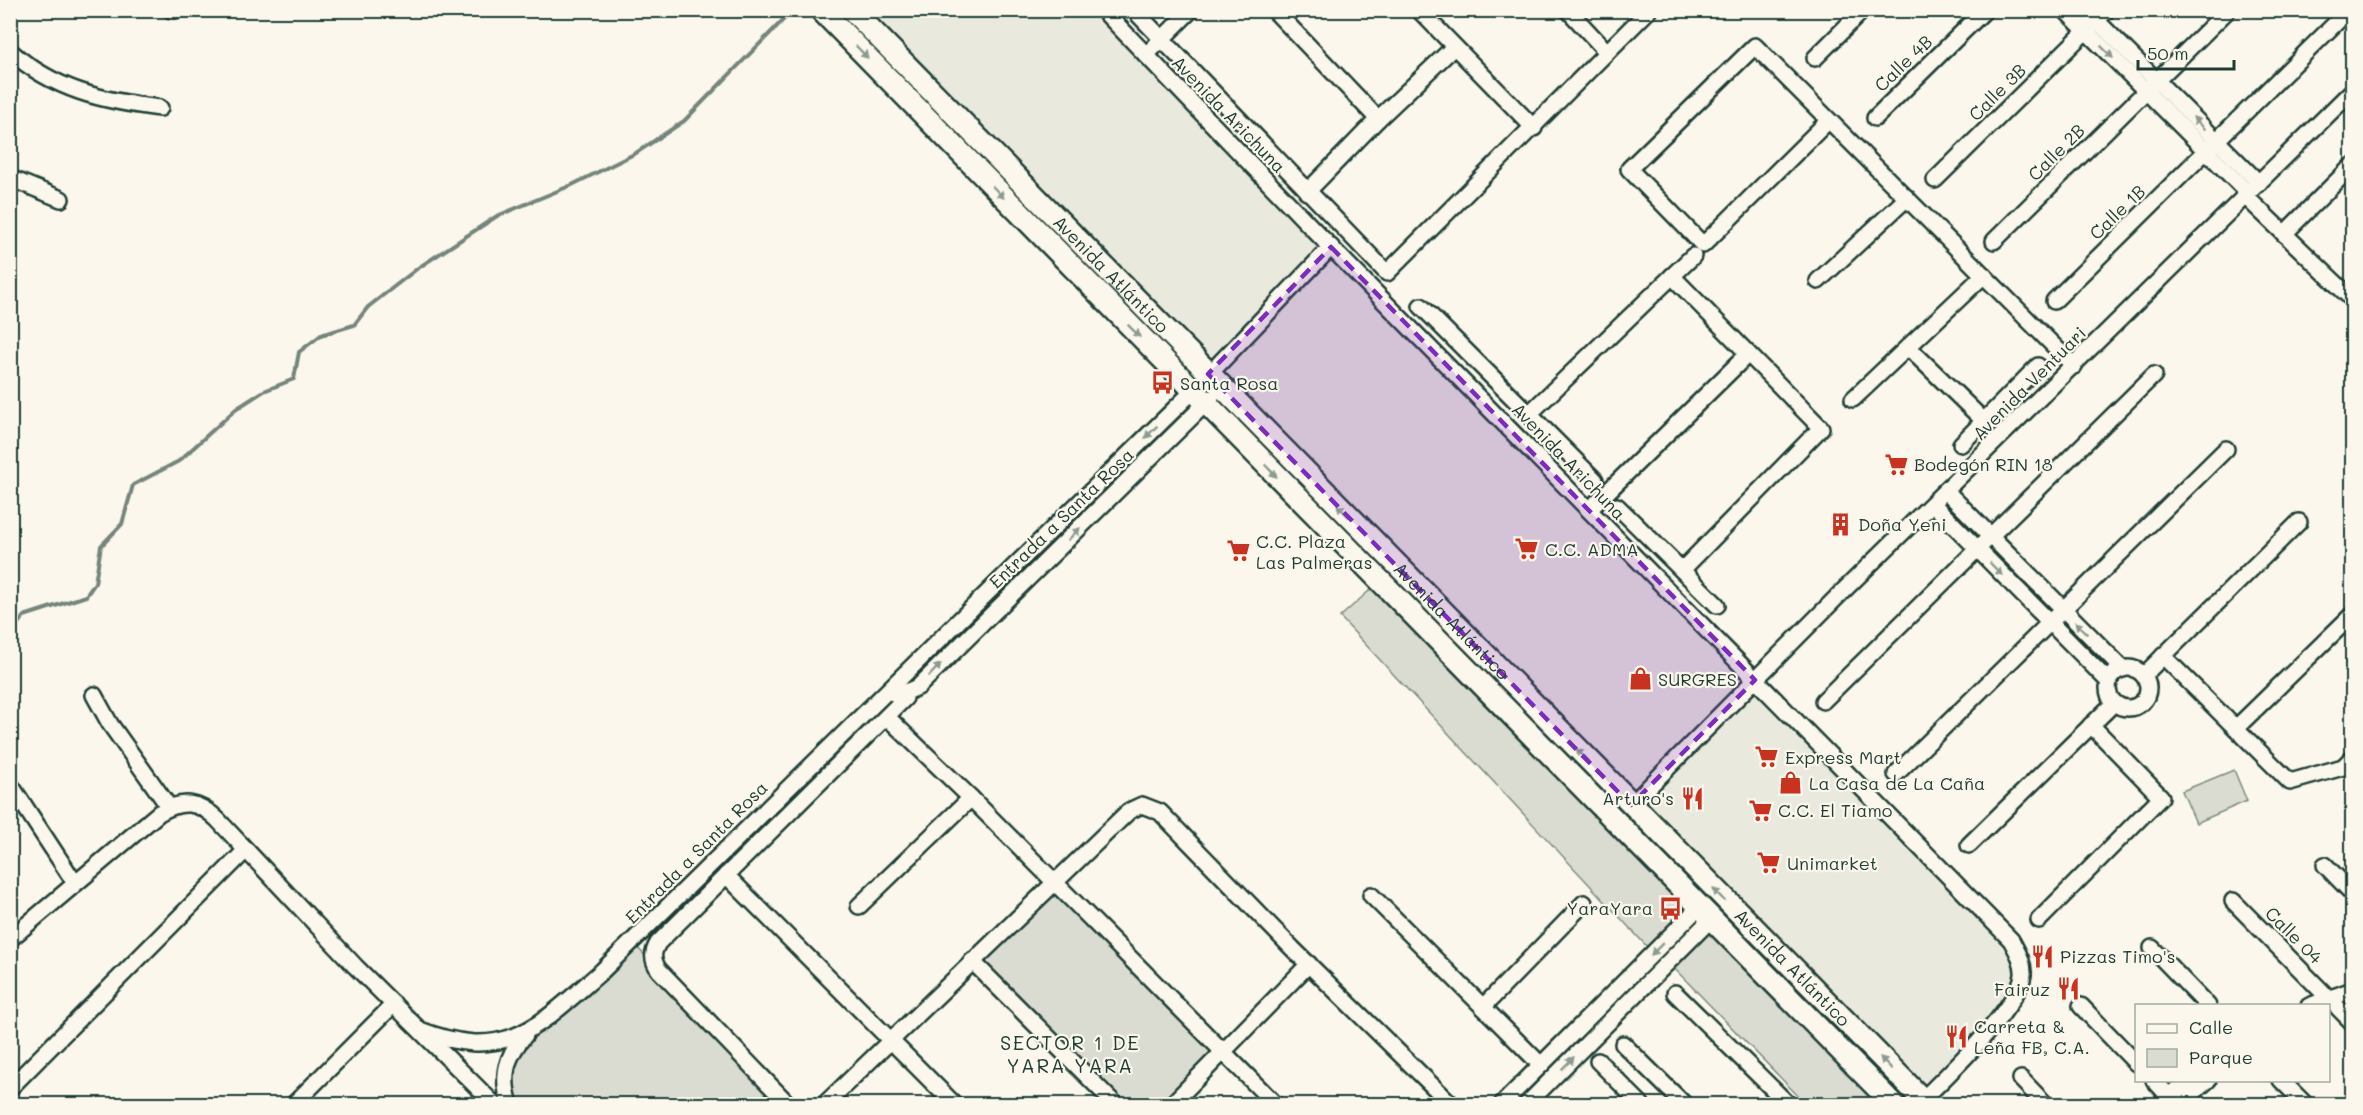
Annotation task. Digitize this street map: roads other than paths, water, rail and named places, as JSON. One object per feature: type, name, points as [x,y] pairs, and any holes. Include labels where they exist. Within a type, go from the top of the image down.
[{"type":"main road","name":"Avenida Atlántico","points":[[821,10],[1893,1104]]},
{"type":"main road","name":"Avenida Atlántico","points":[[852,10],[1923,1103]]},
{"type":"street","points":[[171,10],[176,10]]},
{"type":"street","name":"Avenida Arichuna","points":[[1103,10],[1331,247],[2001,928],[2018,953],[2023,970],[2019,987],[2004,1010],[1923,1103]]},
{"type":"street","points":[[1134,10],[1387,273],[1534,128],[1649,10]]},
{"type":"street","points":[[1146,55],[1191,10]]},
{"type":"street","points":[[1274,10],[1378,119]]},
{"type":"street","points":[[1419,10],[1534,128]]},
{"type":"street","points":[[1568,10],[1607,52]]},
{"type":"street","points":[[1815,58],[1863,10]]},
{"type":"street","name":"Calle 4B","points":[[1875,118],[1985,10]]},
{"type":"street","points":[[2065,10],[2094,18],[2151,86],[2212,146],[2284,234],[2352,299]]},
{"type":"street","name":"Calle 2B","points":[[1994,241],[2228,10]]},
{"type":"street","name":"Calle 1B","points":[[2054,301],[2349,10]]},
{"type":"street","name":"Calle 3B","points":[[1935,180],[2094,18]]},
{"type":"street","points":[[1829,120],[1703,245],[1629,169],[1755,46],[1829,120],[1984,275],[2074,366]]},
{"type":"street","points":[[1307,192],[1378,119],[1454,47]]},
{"type":"street","points":[[10,51],[30,68],[70,90],[103,99],[160,108]]},
{"type":"street","name":"Avenida Ventuari","points":[[1631,804],[2352,91]]},
{"type":"street","points":[[2284,234],[2352,166]]},
{"type":"street","points":[[10,178],[61,198]]},
{"type":"street","points":[[1818,281],[1907,198]]},
{"type":"street","points":[[1199,397],[1331,247]]},
{"type":"street","points":[[1529,414],[1694,256]]},
{"type":"street","points":[[1853,399],[1984,275]]},
{"type":"street","points":[[1672,276],[1821,428],[1682,570]]},
{"type":"street","points":[[1421,306],[1595,480]]},
{"type":"street","points":[[1908,347],[1984,421]]},
{"type":"street","points":[[1590,509],[1748,354]]},
{"type":"street","points":[[1961,444],[2038,366]]},
{"type":"street","points":[[1823,701],[2154,375]]},
{"type":"street","name":"Entrada a Santa Rosa","points":[[529,1030],[602,971],[973,607],[1199,397]]},
{"type":"street","name":"Entrada a Santa Rosa","points":[[884,694],[906,692],[918,687],[984,620],[1047,561],[1199,397]]},
{"type":"street","points":[[1896,774],[2226,449]]},
{"type":"street","points":[[1946,491],[2123,669]]},
{"type":"street","points":[[1933,504],[2109,682]]},
{"type":"street","points":[[1617,506],[1717,605]]},
{"type":"street","points":[[2144,675],[2299,522]]},
{"type":"street","points":[[973,607],[984,620]]},
{"type":"street","points":[[2236,728],[2352,615]]},
{"type":"street","points":[[2163,656],[2290,782],[2343,767],[2352,758]]},
{"type":"street","points":[[2133,668],[2144,675],[2149,688],[2148,695],[2140,705],[2127,709],[2114,703],[2108,692],[2109,682],[2114,674],[2123,669],[2133,668]]},
{"type":"street","points":[[94,695],[110,724],[175,805]]},
{"type":"street","points":[[788,1104],[654,963],[654,950],[658,943],[905,698]]},
{"type":"street","points":[[1969,845],[2114,703]]},
{"type":"street","points":[[888,717],[1055,881],[1275,1104]]},
{"type":"street","points":[[2038,920],[2161,797],[2091,725]]},
{"type":"street","points":[[10,784],[75,882]]},
{"type":"street","points":[[859,906],[971,798]]},
{"type":"street","points":[[10,939],[75,882],[175,805],[198,804],[206,808],[394,1004],[494,1104]]},
{"type":"street","points":[[825,1104],[1129,811],[1142,805],[1149,805],[1169,820],[1309,964],[1451,1104]]},
{"type":"street","points":[[10,1088],[246,850]]},
{"type":"street","points":[[2325,865],[2352,893]]},
{"type":"street","points":[[726,875],[954,1104]]},
{"type":"street","points":[[1371,895],[1541,1065]]},
{"type":"street","name":"Calle 04","points":[[2233,901],[2352,1022]]},
{"type":"street","points":[[1483,1007],[1584,903]]},
{"type":"street","points":[[1502,1104],[1705,913]]},
{"type":"street","points":[[1527,1104],[1705,913]]},
{"type":"street","points":[[10,932],[33,918]]},
{"type":"street","points":[[2152,948],[2207,1004]]},
{"type":"street","points":[[972,961],[1115,1104]]},
{"type":"street","points":[[1172,1104],[1225,1053],[1309,964]]},
{"type":"street","points":[[2337,1005],[2352,990]]},
{"type":"street","points":[[1675,993],[1788,1104]]},
{"type":"street","points":[[294,1104],[394,1004]]},
{"type":"street","points":[[2081,1006],[2135,1062]]},
{"type":"street","points":[[420,1030],[449,1041],[477,1045],[506,1041],[529,1030]]},
{"type":"street","points":[[510,1104],[506,1082],[508,1059],[529,1030]]},
{"type":"street","points":[[1623,1044],[1684,1104]]},
{"type":"street","points":[[1598,1061],[1641,1104]]},
{"type":"street","points":[[2021,1079],[2045,1104]]},
{"type":"street","points":[[2156,1082],[2172,1102]]},
{"type":"street","points":[[2172,1102],[2186,1082]]},
{"type":"street","points":[[2172,1102],[2205,1082]]},
{"type":"street","points":[[2283,1082],[2305,1104]]},
{"type":"waterway","points":[[10,633],[24,616],[86,596],[95,583],[101,546],[122,524],[133,485],[179,461],[236,409],[264,391],[294,379],[299,352],[321,335],[354,325],[368,307],[418,268],[497,216],[572,185],[636,153],[684,121],[784,19]]},
{"type":"place","name":"Santa Rosa","points":[[1162,383]]},
{"type":"place","name":"Bodegón RIN 18","points":[[1896,464]]},
{"type":"place","name":"Doña Yeni","points":[[1840,524]]},
{"type":"place","name":"C.C. ADMA","points":[[1527,549]]},
{"type":"place","name":"C.C. Plaza Las Palmeras","points":[[1238,551]]},
{"type":"place","name":"SURGRES","points":[[1640,679]]},
{"type":"place","name":"Express Mart","points":[[1767,757]]},
{"type":"place","name":"La Casa de La Caña","points":[[1791,783]]},
{"type":"place","name":"Arturo's","points":[[1692,798]]},
{"type":"place","name":"C.C. El Tiamo","points":[[1760,810]]},
{"type":"place","name":"Unimarket","points":[[1769,863]]},
{"type":"place","name":"YaraYara","points":[[1671,908]]},
{"type":"place","name":"Pizzas Timo's","points":[[2042,956]]},
{"type":"place","name":"Fairuz","points":[[2068,989]]},
{"type":"place","name":"Carreta & Leña FB, C.A.","points":[[1956,1036]]},
{"type":"district","name":"SECTOR 1 DE YARA YARA","points":[[1070,1054]]}]
